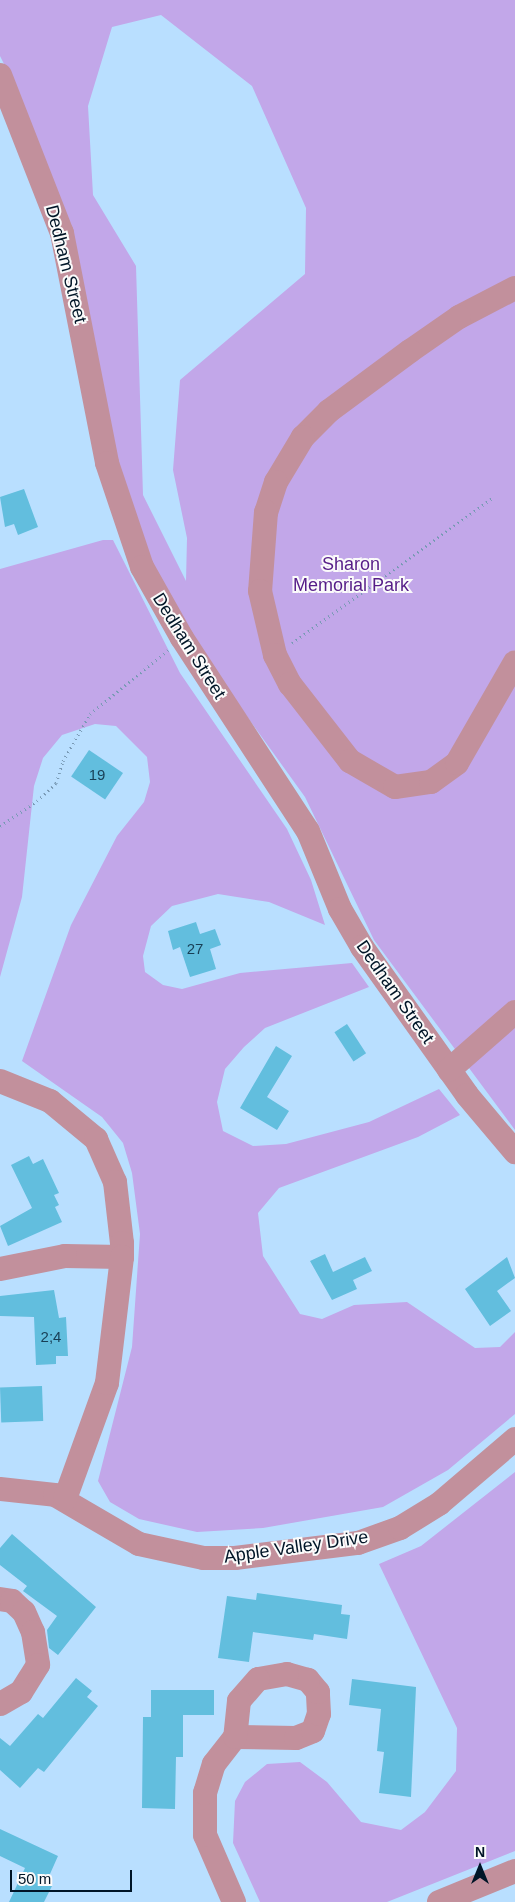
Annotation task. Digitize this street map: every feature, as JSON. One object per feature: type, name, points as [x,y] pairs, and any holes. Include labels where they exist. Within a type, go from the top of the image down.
[{"type":"street","name":"Dedham Street","points":[[0,76],[62,233],[114,494],[142,567],[182,638],[293,805],[362,947],[449,1070],[515,1152]]},
{"type":"street","points":[[515,288],[459,317],[329,412],[289,459],[271,496],[261,543],[260,591],[276,655],[290,684],[350,761],[383,783],[407,788],[431,782],[457,763],[515,662]]},
{"type":"street","points":[[449,1070],[515,1012]]},
{"type":"street","points":[[0,1081],[50,1100],[96,1139],[116,1182],[122,1257],[106,1383],[65,1499]]},
{"type":"street","points":[[0,1269],[65,1256],[122,1257]]},
{"type":"street","name":"Apple Valley Drive","points":[[0,1489],[40,1491],[65,1499],[139,1544],[204,1558],[358,1543],[419,1518],[515,1439]]},
{"type":"street","points":[[0,1599],[12,1601],[24,1612],[33,1632],[38,1665],[21,1692],[0,1704]]},
{"type":"street","points":[[234,1902],[210,1855],[204,1820],[211,1772],[220,1753],[235,1737]]},
{"type":"street","points":[[439,1902],[515,1872]]},
{"type":"path","points":[[276,655],[494,497]]},
{"type":"path","points":[[0,826],[38,801],[56,783],[90,714],[182,638]]},
{"type":"green space","name":"Sharon Memorial Park","points":[[0,0],[515,0],[515,1130],[374,940],[305,797],[202,654],[125,515],[18,92],[0,56]],"holes":[[[161,15],[252,86],[306,208],[305,274],[180,380],[173,470],[187,538],[186,581],[143,495],[136,266],[93,195],[88,106],[112,27]]]},
{"type":"green space","points":[[103,540],[113,540],[180,673],[287,829],[311,880],[325,925],[269,902],[218,894],[172,906],[151,926],[143,956],[145,972],[163,985],[182,989],[240,973],[352,963],[369,987],[265,1028],[244,1047],[225,1069],[217,1102],[223,1131],[253,1146],[286,1144],[369,1122],[439,1089],[460,1115],[418,1137],[279,1188],[258,1213],[263,1256],[300,1314],[322,1319],[354,1305],[407,1302],[475,1348],[500,1347],[515,1332],[515,1414],[448,1470],[383,1507],[263,1528],[197,1532],[139,1519],[110,1502],[98,1481],[132,1347],[140,1234],[132,1173],[123,1143],[102,1117],[22,1061],[71,925],[117,836],[144,802],[150,782],[147,757],[116,726],[95,724],[62,735],[43,758],[34,786],[22,897],[0,977],[0,569]]},
{"type":"green space","points":[[515,1472],[515,1851],[387,1902],[260,1902],[233,1843],[235,1801],[245,1782],[267,1764],[300,1762],[327,1782],[361,1822],[401,1830],[425,1812],[456,1771],[457,1728],[379,1564],[421,1546]]},
{"type":"building","points":[[24,489],[38,527],[18,535],[14,524],[5,527],[0,497]]},
{"type":"building","points":[[89,750],[123,773],[105,799],[71,777]]},
{"type":"building","points":[[196,922],[200,934],[215,929],[221,945],[210,949],[216,969],[190,977],[180,947],[173,950],[168,931]]},
{"type":"building","points":[[347,1024],[366,1053],[353,1062],[334,1032]]},
{"type":"building","points":[[276,1046],[292,1056],[267,1097],[289,1111],[277,1130],[240,1108]]},
{"type":"building","points":[[29,1156],[33,1164],[43,1159],[59,1193],[54,1195],[59,1205],[55,1207],[62,1222],[8,1246],[0,1226],[32,1208],[11,1165]]},
{"type":"building","points":[[325,1254],[333,1272],[365,1257],[372,1271],[353,1280],[357,1289],[332,1300],[310,1261]]},
{"type":"building","points":[[507,1257],[515,1278],[497,1291],[511,1311],[490,1326],[465,1289]]},
{"type":"building","points":[[54,1290],[59,1318],[66,1317],[68,1356],[56,1356],[56,1364],[36,1365],[34,1317],[0,1316],[0,1296]]},
{"type":"building","points":[[42,1386],[43,1421],[1,1422],[0,1387]]},
{"type":"building","points":[[12,1534],[96,1607],[58,1655],[49,1648],[47,1630],[57,1616],[23,1591],[27,1586],[0,1565],[0,1548]]},
{"type":"building","points":[[257,1593],[342,1605],[341,1614],[350,1615],[347,1639],[314,1634],[313,1640],[253,1632],[249,1662],[218,1658],[227,1596],[256,1600]]},
{"type":"building","points":[[76,1678],[92,1691],[87,1697],[98,1706],[44,1772],[38,1768],[20,1788],[0,1770],[0,1738],[10,1746],[38,1714],[43,1718]]},
{"type":"building","points":[[352,1679],[416,1687],[411,1797],[379,1793],[384,1752],[377,1751],[381,1709],[349,1705]]},
{"type":"building","points":[[151,1690],[214,1690],[214,1715],[183,1715],[183,1757],[176,1757],[175,1809],[142,1808],[143,1717],[151,1717]]},
{"type":"building","points":[[0,1829],[58,1856],[46,1883],[52,1886],[44,1902],[9,1902],[25,1868],[0,1856]]}]
